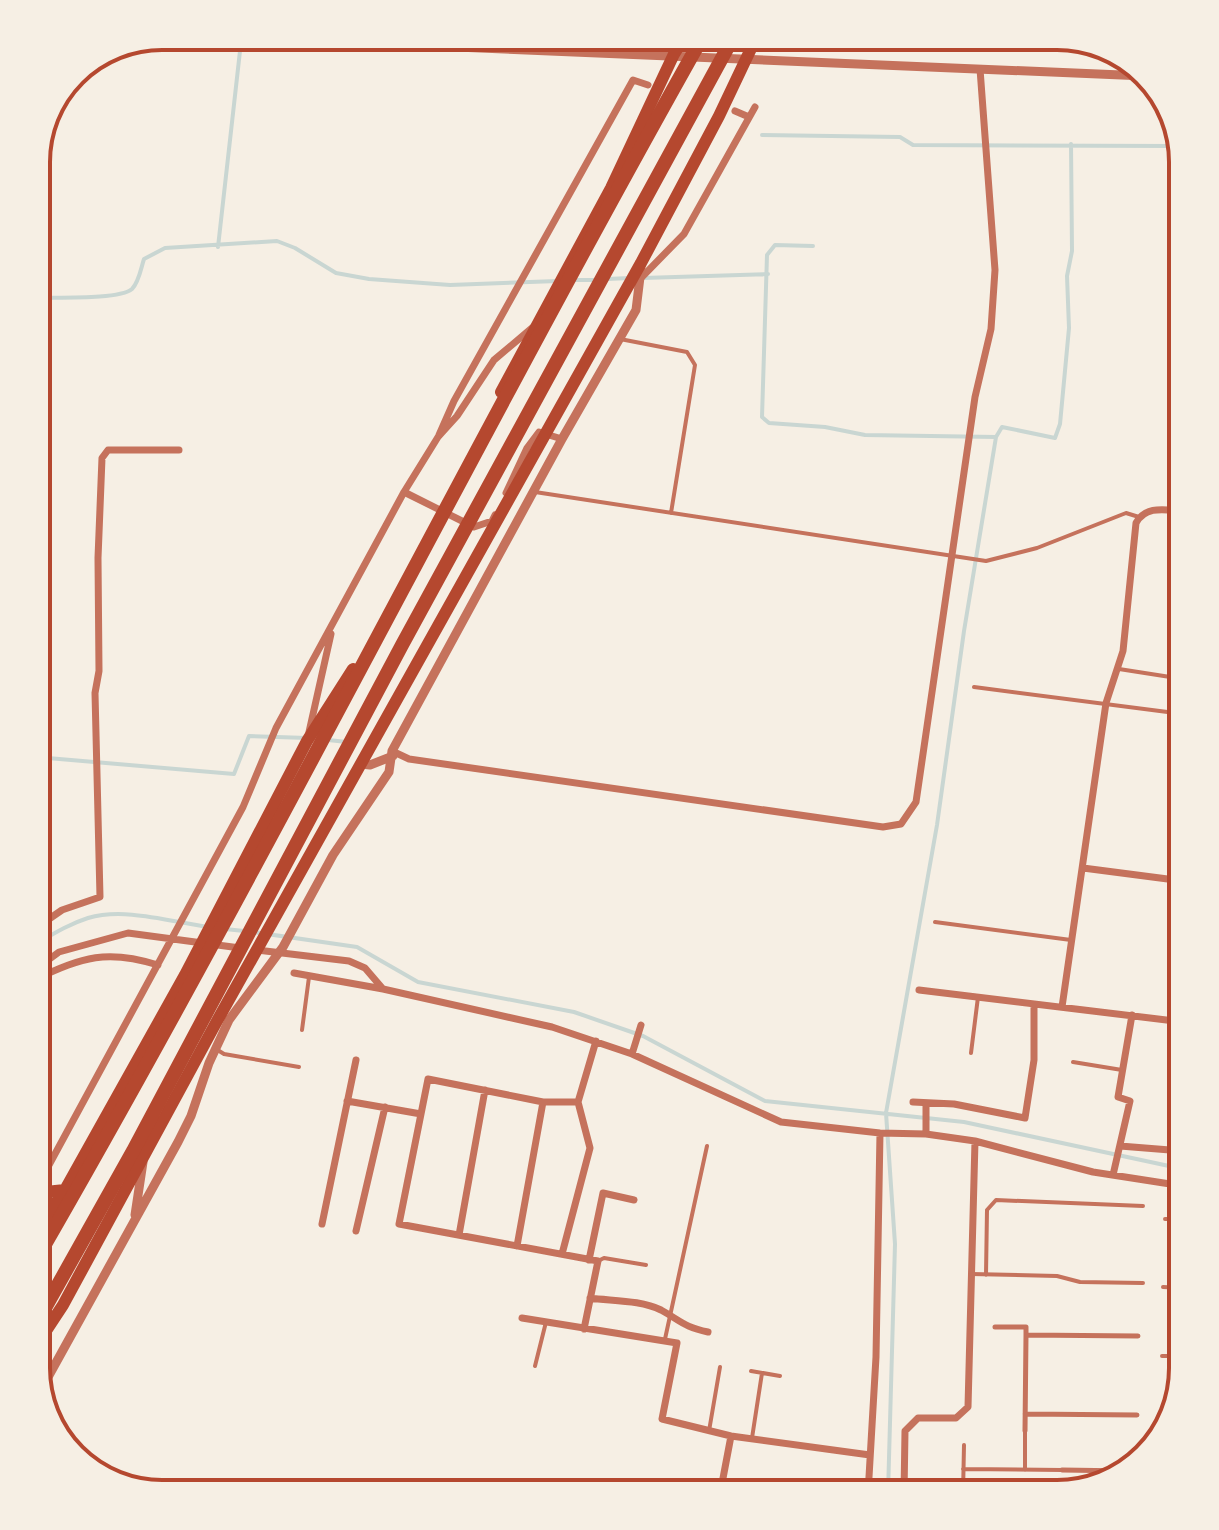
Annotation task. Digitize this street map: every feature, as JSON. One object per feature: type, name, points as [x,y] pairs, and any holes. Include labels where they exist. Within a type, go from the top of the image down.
[{"type":"highway","points":[[50,1212],[204,939],[307,741],[372,640],[535,325],[611,188],[676,50]]},
{"type":"highway","points":[[50,1236],[115,1124],[695,50]]},
{"type":"highway","points":[[50,1299],[726,50]]},
{"type":"highway","points":[[50,1325],[639,271],[719,116],[749,50]]},
{"type":"highway","points":[[50,1191],[65,1190]]},
{"type":"street","points":[[567,50],[1127,75]]},
{"type":"street","points":[[361,764],[370,765],[392,753],[409,759],[835,821],[883,827],[901,824],[916,802],[975,397],[991,329],[995,270],[980,69]]},
{"type":"street","points":[[438,437],[454,401],[633,80],[648,85]]},
{"type":"street","points":[[50,1373],[191,1116],[229,1020],[283,947],[333,855],[389,772],[392,753],[533,491],[636,310],[639,271],[684,234],[755,107]]},
{"type":"street","points":[[735,111],[749,117]]},
{"type":"street","points":[[50,1165],[243,807],[275,732],[404,492],[438,437],[457,416],[494,360],[535,325]]},
{"type":"street","points":[[404,492],[474,527],[492,521],[527,448],[539,432],[562,439]]},
{"type":"street","points":[[50,918],[62,910],[100,897],[96,762],[102,458],[108,450],[179,450]]},
{"type":"street","points":[[1062,1007],[1106,703],[1123,651],[1136,523],[1139,517],[1151,510],[1169,511]]},
{"type":"street","points":[[307,741],[333,625]]},
{"type":"street","points":[[1083,868],[1169,879]]},
{"type":"street","points":[[50,959],[59,952],[128,933],[204,939],[349,961],[365,968],[383,989]]},
{"type":"street","points":[[50,973],[103,955],[133,958],[158,965]]},
{"type":"street","points":[[294,973],[383,989],[552,1027],[632,1054],[781,1122],[975,1141],[1113,1175],[1169,1184]]},
{"type":"street","points":[[919,990],[1169,1020]]},
{"type":"street","points":[[913,1102],[982,1108],[1025,1118],[1034,1060],[1034,1004]]},
{"type":"street","points":[[1113,1175],[1130,1101],[1118,1097],[1132,1015]]},
{"type":"street","points":[[632,1054],[641,1025]]},
{"type":"street","points":[[562,1254],[590,1148],[578,1102],[596,1041]]},
{"type":"street","points":[[322,1224],[356,1060]]},
{"type":"street","points":[[578,1102],[543,1102],[428,1079],[399,1224],[593,1260]]},
{"type":"street","points":[[459,1235],[485,1090]]},
{"type":"street","points":[[347,1101],[421,1114]]},
{"type":"street","points":[[517,1246],[543,1102]]},
{"type":"street","points":[[926,1103],[926,1134]]},
{"type":"street","points":[[356,1231],[385,1107]]},
{"type":"street","points":[[869,1480],[876,1357],[880,1133]]},
{"type":"street","points":[[904,1480],[905,1431],[918,1418],[956,1418],[968,1407],[975,1141]]},
{"type":"street","points":[[1120,1146],[1169,1150]]},
{"type":"street","points":[[133,1222],[144,1156]]},
{"type":"street","points":[[584,1329],[603,1193],[634,1200]]},
{"type":"street","points":[[590,1298],[634,1303],[660,1310],[686,1327],[708,1332]]},
{"type":"street","points":[[522,1318],[677,1343],[662,1419],[731,1436],[870,1455]]},
{"type":"street","points":[[995,1327],[1026,1327],[1025,1431]]},
{"type":"street","points":[[1026,1335],[1138,1336]]},
{"type":"street","points":[[1025,1414],[1137,1415]]},
{"type":"street","points":[[723,1480],[731,1436]]},
{"type":"street","points":[[1062,1470],[1101,1471]]},
{"type":"lane","points":[[619,339],[687,352],[695,365],[671,513]]},
{"type":"lane","points":[[533,491],[986,561],[1037,548],[1126,513],[1139,517]]},
{"type":"lane","points":[[1116,669],[1169,677]]},
{"type":"lane","points":[[974,687],[1169,712]]},
{"type":"lane","points":[[935,922],[1072,940]]},
{"type":"lane","points":[[302,1030],[309,975]]},
{"type":"lane","points":[[971,1053],[978,997]]},
{"type":"lane","points":[[215,1049],[224,1054],[299,1067]]},
{"type":"lane","points":[[1073,1062],[1123,1070]]},
{"type":"lane","points":[[664,1342],[707,1146]]},
{"type":"lane","points":[[986,1275],[987,1210],[996,1200],[1143,1206]]},
{"type":"lane","points":[[593,1260],[604,1258],[646,1265]]},
{"type":"lane","points":[[971,1274],[1057,1276],[1080,1282],[1143,1283]]},
{"type":"lane","points":[[1163,1287],[1169,1287]]},
{"type":"lane","points":[[535,1366],[546,1322]]},
{"type":"lane","points":[[1162,1356],[1169,1356]]},
{"type":"lane","points":[[709,1431],[720,1367]]},
{"type":"lane","points":[[751,1371],[780,1376]]},
{"type":"lane","points":[[752,1439],[762,1373]]},
{"type":"lane","points":[[1025,1431],[1025,1470]]},
{"type":"lane","points":[[963,1480],[964,1445]]},
{"type":"lane","points":[[963,1469],[1062,1470]]},
{"type":"waterway","points":[[218,247],[240,50]]},
{"type":"waterway","points":[[762,135],[900,137],[913,145],[1168,146]]},
{"type":"waterway","points":[[888,1480],[895,1244],[886,1113],[937,825],[964,631],[996,437],[1002,427],[1055,438],[1060,424],[1069,328],[1067,276],[1072,251],[1071,144]]},
{"type":"waterway","points":[[50,298],[125,293],[136,283],[144,259],[165,248],[277,241],[295,248],[336,273],[369,279],[450,285],[558,281]]},
{"type":"waterway","points":[[813,246],[775,245],[767,255],[762,417],[769,423],[825,427],[865,435],[996,437]]},
{"type":"waterway","points":[[643,278],[768,274]]},
{"type":"waterway","points":[[607,279],[630,278]]},
{"type":"waterway","points":[[571,280],[598,280]]},
{"type":"waterway","points":[[50,758],[234,774],[249,736],[307,738]]},
{"type":"waterway","points":[[328,740],[347,742]]},
{"type":"waterway","points":[[50,936],[88,918],[117,914],[209,927]]},
{"type":"waterway","points":[[225,929],[244,931]]},
{"type":"waterway","points":[[253,932],[357,947],[418,982],[574,1012],[643,1036],[765,1101],[964,1122],[1169,1166]]}]
